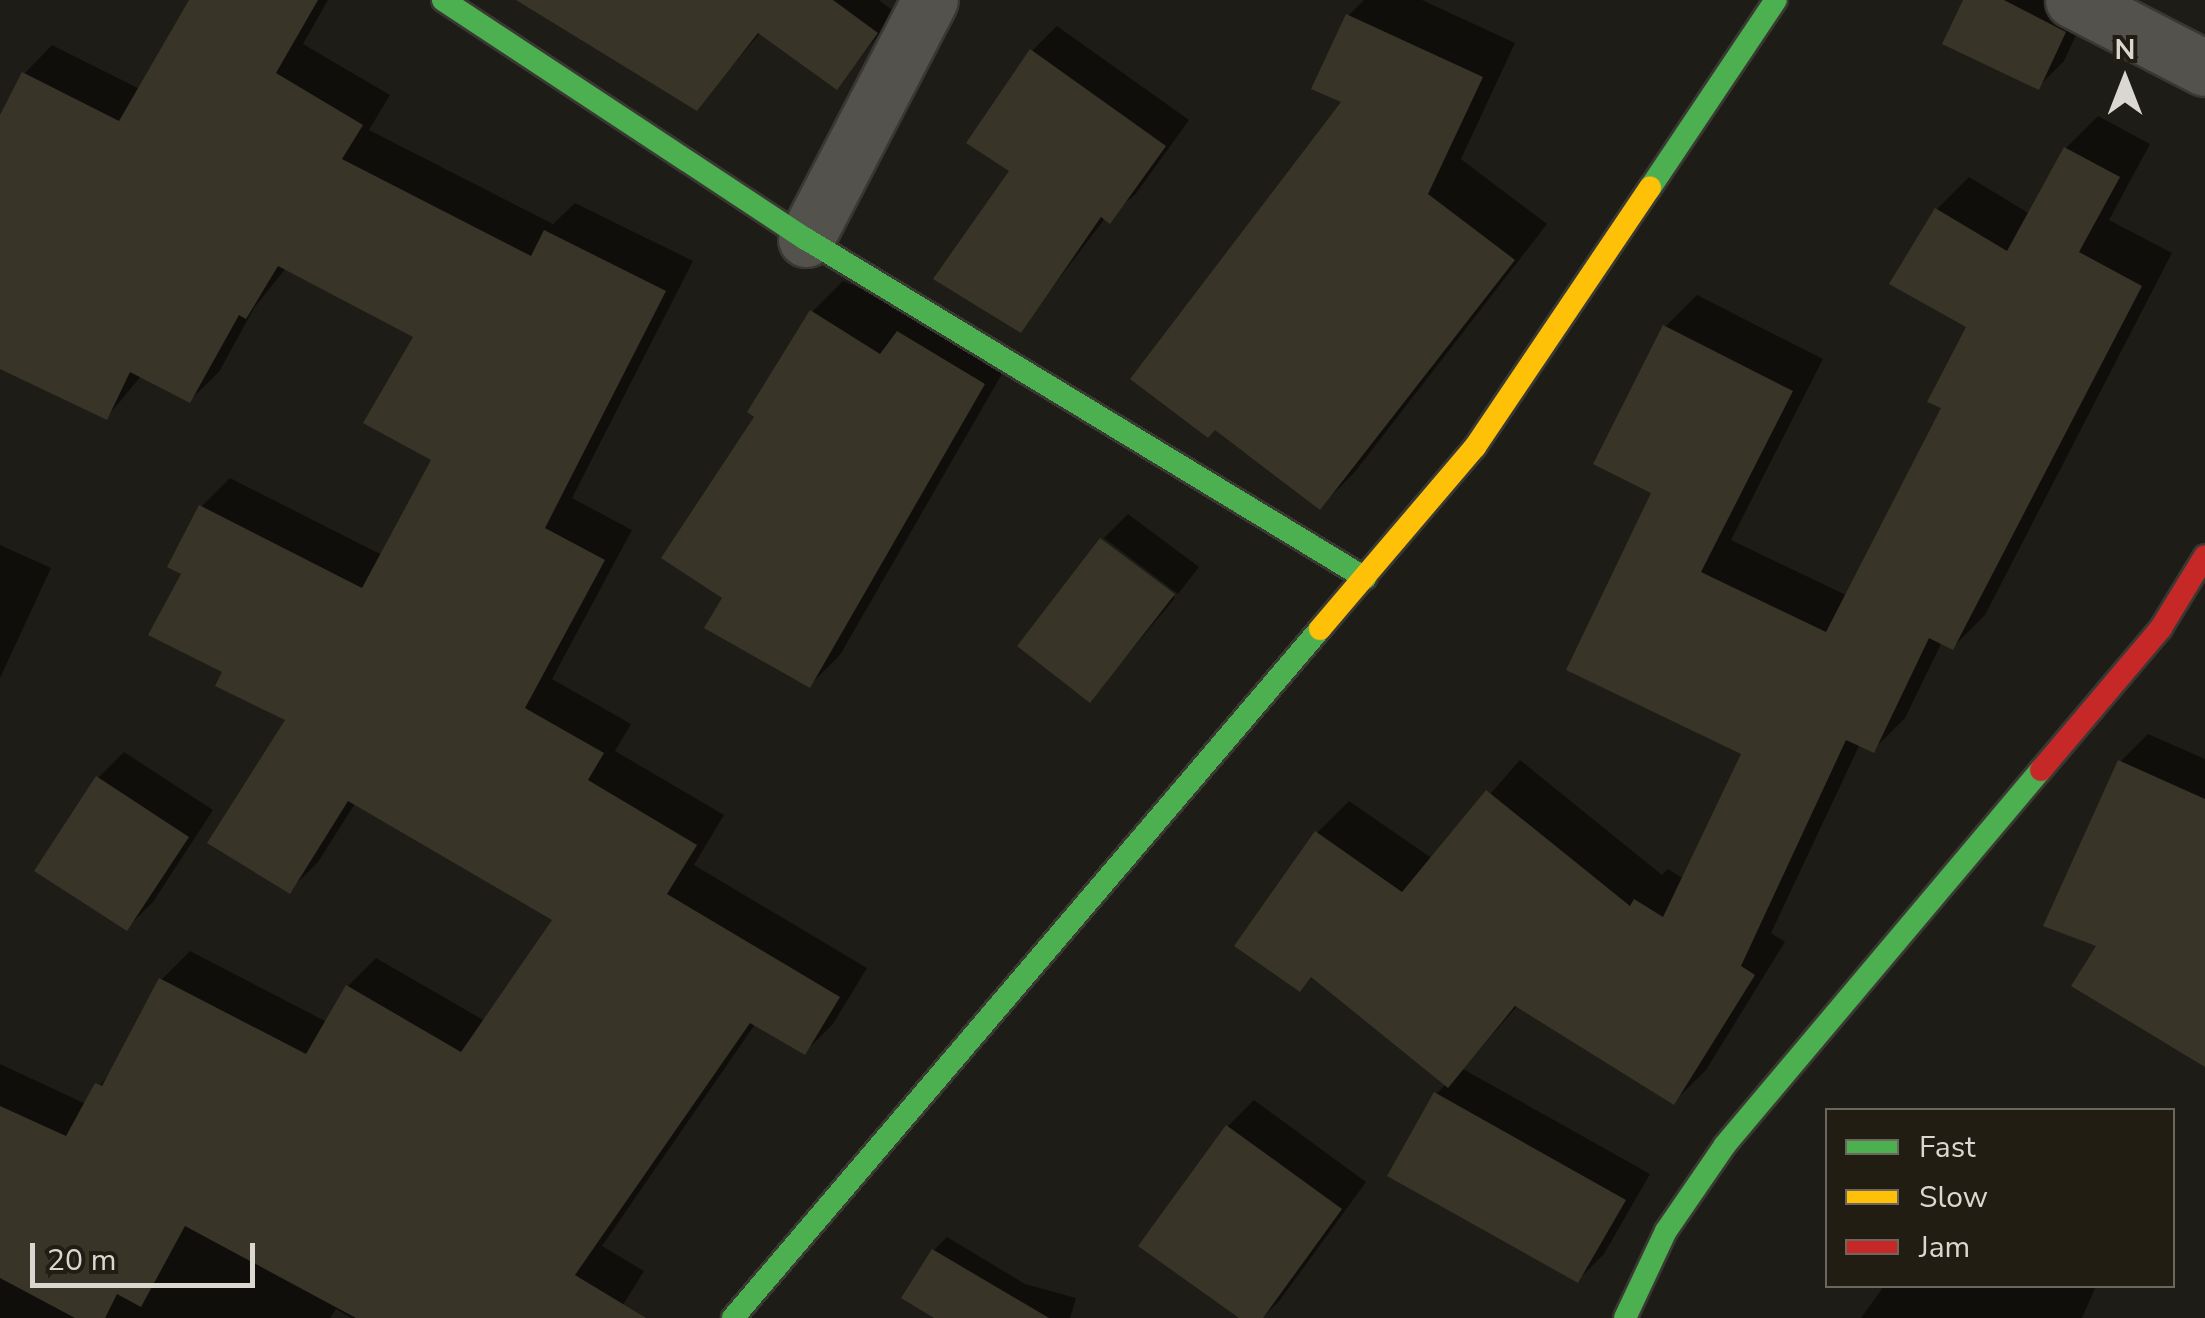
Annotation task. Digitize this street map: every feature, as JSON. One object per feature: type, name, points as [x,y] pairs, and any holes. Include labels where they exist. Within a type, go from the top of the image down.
[{"type":"street","points":[[444,0],[806,238],[1365,578]]},
{"type":"street","points":[[806,238],[930,0]]},
{"type":"street","points":[[733,1318],[1475,447],[1776,0]]},
{"type":"street","points":[[2072,0],[2205,68]]},
{"type":"street","points":[[1625,1318],[1666,1231],[1725,1144],[2160,628],[2205,556]]},
{"type":"building","points":[[189,0],[318,0],[276,73],[363,125],[342,159],[531,256],[544,230],[666,291],[545,528],[605,560],[525,708],[604,753],[588,780],[697,845],[667,894],[840,997],[805,1055],[750,1023],[575,1275],[646,1318],[356,1318],[185,1226],[141,1307],[117,1294],[105,1318],[75,1318],[0,1278],[0,1106],[66,1136],[95,1083],[102,1086],[159,978],[306,1054],[346,985],[461,1052],[552,920],[348,801],[290,894],[207,843],[285,720],[215,686],[222,672],[148,635],[181,574],[167,567],[199,505],[362,588],[431,460],[363,423],[413,337],[278,266],[246,319],[239,315],[190,403],[130,372],[107,420],[0,369],[0,115],[22,72],[119,121]]},
{"type":"building","points":[[516,0],[833,0],[878,33],[837,90],[758,33],[697,111]]},
{"type":"building","points":[[1963,0],[2004,0],[2066,32],[2039,90],[1942,44]]},
{"type":"building","points":[[1346,14],[1483,77],[1428,194],[1515,260],[1320,510],[1215,430],[1208,438],[1130,379],[1341,102],[1311,89]]},
{"type":"building","points":[[1030,49],[1166,146],[1110,224],[1101,217],[1021,333],[933,279],[1009,171],[966,143]]},
{"type":"building","points":[[2064,147],[2120,177],[2079,252],[2142,286],[1953,650],[1929,638],[1874,753],[1846,740],[1741,966],[1755,975],[1674,1105],[1515,1006],[1448,1088],[1311,977],[1300,992],[1234,946],[1315,831],[1402,892],[1486,790],[1630,906],[1634,899],[1663,917],[1741,754],[1566,670],[1651,493],[1593,464],[1663,325],[1793,391],[1701,572],[1826,632],[1941,408],[1927,402],[1966,327],[1889,284],[1935,208],[2007,251]]},
{"type":"building","points":[[810,310],[880,354],[897,331],[985,384],[810,688],[704,628],[722,598],[661,558],[754,417],[747,412]]},
{"type":"building","points":[[1100,538],[1175,594],[1090,703],[1017,646]]},
{"type":"building","points":[[2118,760],[2205,799],[2205,1067],[2071,986],[2096,946],[2043,926]]},
{"type":"building","points":[[96,776],[189,837],[127,931],[34,871]]},
{"type":"building","points":[[1434,1092],[1626,1200],[1578,1283],[1387,1176]]},
{"type":"building","points":[[1226,1125],[1342,1209],[1263,1318],[1239,1318],[1138,1246]]},
{"type":"building","points":[[932,1249],[1049,1318],[934,1318],[901,1298]]},
{"type":"traffic: fast","points":[[443,0],[806,239],[1365,578]]},
{"type":"traffic: fast","points":[[1650,188],[1776,0]]},
{"type":"traffic: fast","points":[[733,1318],[1320,629]]},
{"type":"traffic: fast","points":[[1625,1318],[1666,1231],[1725,1145],[2041,770]]},
{"type":"traffic: slow","points":[[1320,629],[1475,447],[1650,188]]},
{"type":"traffic: jam","points":[[2041,770],[2161,628],[2205,556]]}]
